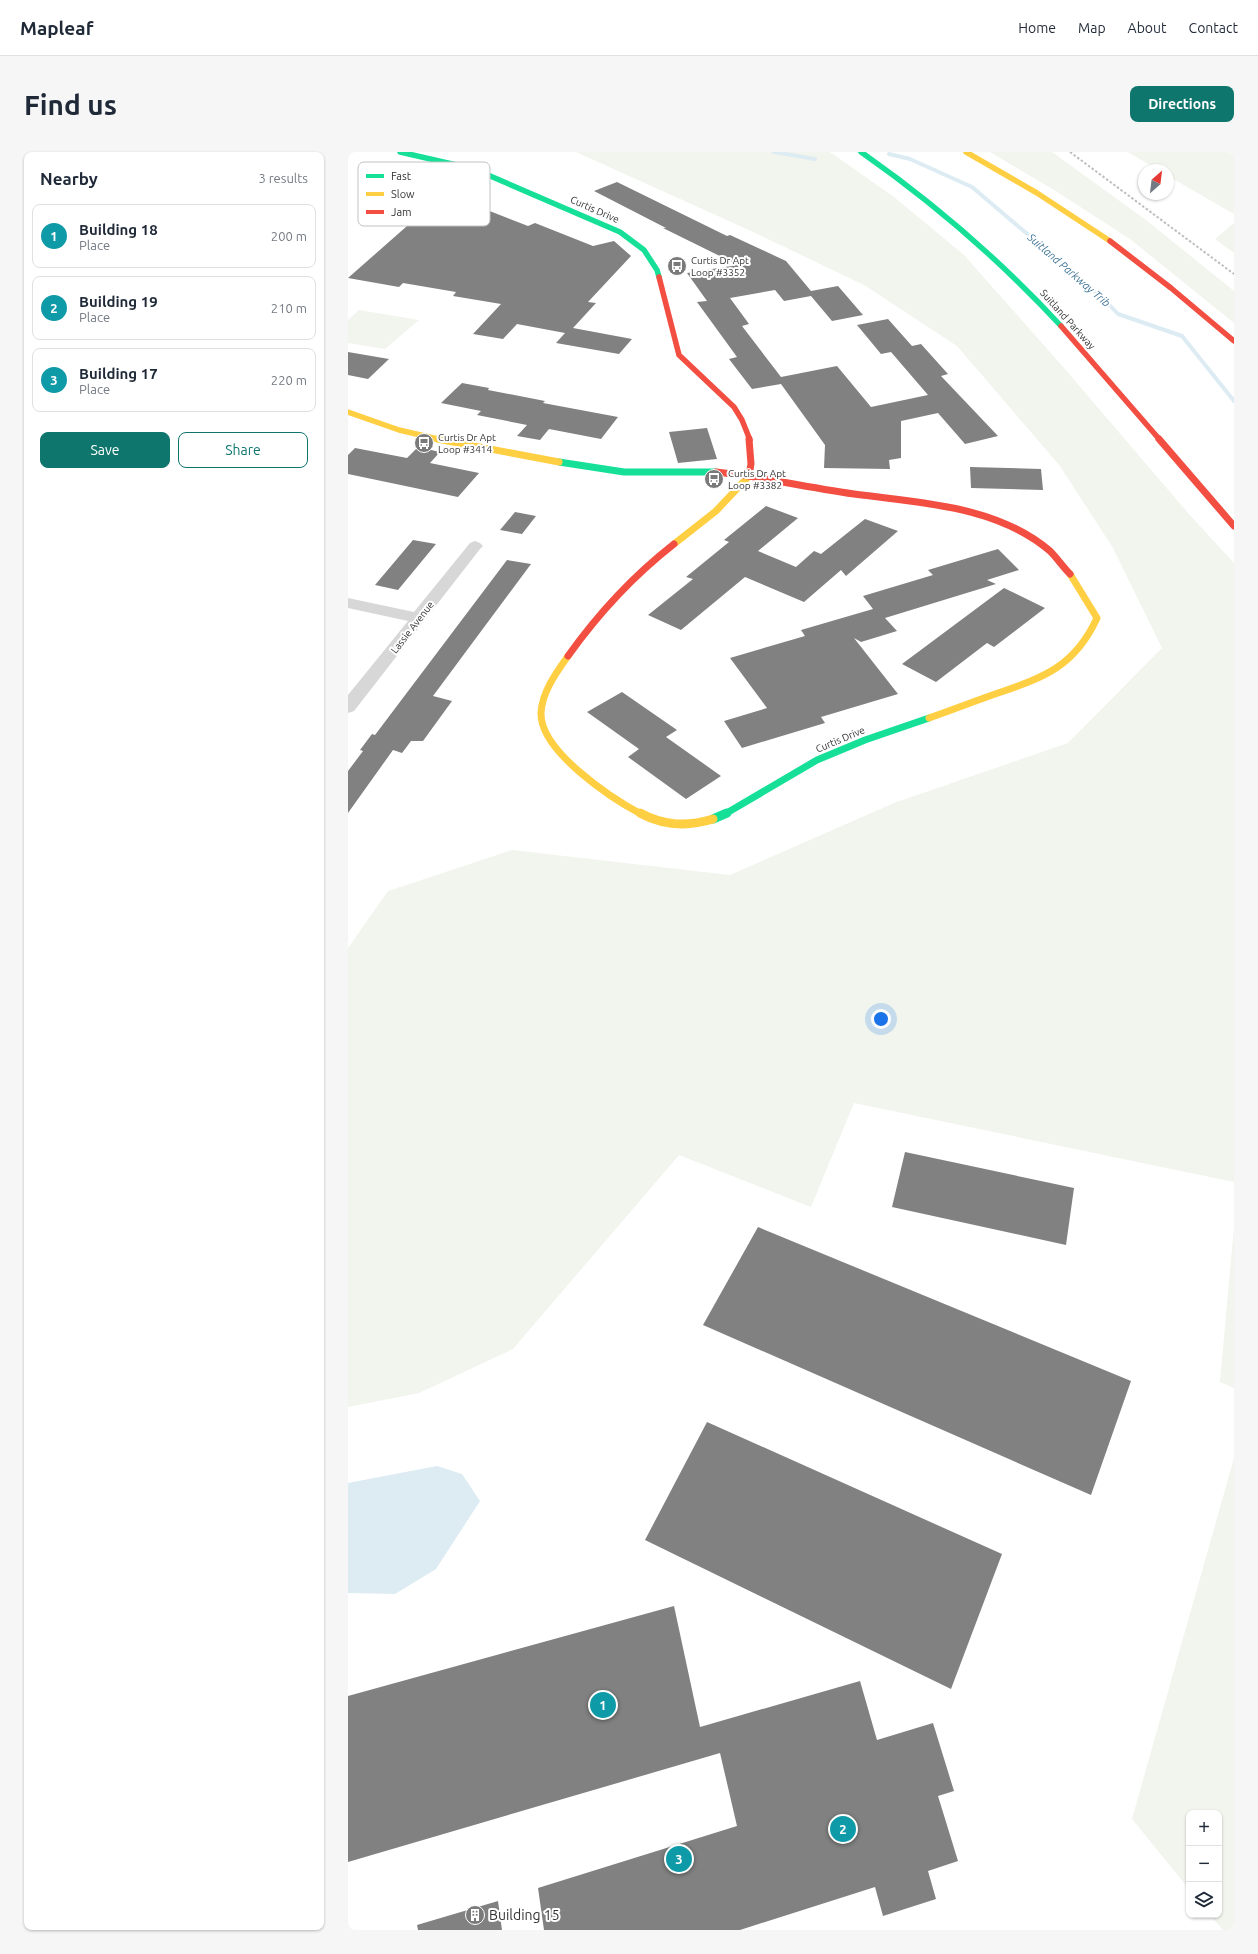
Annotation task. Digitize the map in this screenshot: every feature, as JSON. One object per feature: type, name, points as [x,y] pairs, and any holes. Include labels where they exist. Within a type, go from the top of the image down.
[{"type":"main road","name":"Curtis Drive","points":[[400,152],[444,162]]},
{"type":"main road","name":"Suitland Parkway","points":[[861,152],[933,204],[967,232],[1016,279],[1060,326],[1234,526]]},
{"type":"main road","points":[[966,152],[1037,193],[1115,244],[1155,274],[1234,341]]},
{"type":"main road","name":"Curtis Drive","points":[[348,412],[374,423],[406,432],[608,471],[633,473],[696,470],[749,476],[868,496],[921,502],[973,512],[1012,527],[1046,548],[1070,575],[1097,618],[1088,638],[1073,656],[1060,668],[1040,679],[983,701],[882,733],[826,756],[732,811],[712,821],[676,825],[647,816],[606,792],[583,774],[555,747],[545,734],[541,721],[544,698],[554,678],[585,632],[651,562],[711,515],[749,476],[751,464],[750,441],[742,420],[734,407],[678,355],[657,270],[644,250],[620,232],[490,175]]},
{"type":"street","name":"Lassie Avenue","points":[[348,707],[475,546]]},
{"type":"street","points":[[348,603],[419,618]]},
{"type":"shaded area","points":[[576,152],[830,152],[894,197],[964,255],[1064,368],[1188,513],[1234,563],[1234,1182],[854,1103],[811,1207],[679,1155],[513,1349],[419,1393],[348,1407],[348,948],[388,891],[512,850],[730,875],[894,803],[1068,743],[1162,648],[1113,548],[1060,466],[957,346],[864,285],[751,231]]},
{"type":"shaded area","points":[[990,152],[1052,152],[1146,220],[1234,291],[1234,323],[1130,239],[1054,190]]},
{"type":"shaded area","points":[[1128,152],[1234,152],[1234,214],[1174,179],[1174,164],[1148,164]]},
{"type":"shaded area","points":[[1234,223],[1234,253],[1215,239]]},
{"type":"shaded area","points":[[359,310],[419,320],[385,349],[348,343],[348,320]]},
{"type":"shaded area","points":[[1234,1227],[1234,1388],[1220,1382]]},
{"type":"shaded area","points":[[1234,1458],[1234,1930],[1223,1930],[1213,1918],[1222,1918],[1222,1810],[1186,1810],[1186,1885],[1132,1819]]},
{"type":"shaded area","points":[[437,1466],[462,1474],[480,1501],[436,1569],[395,1594],[348,1593],[348,1483]]},
{"type":"building","points":[[617,182],[727,236],[730,235],[786,261],[811,291],[838,286],[863,315],[832,321],[811,296],[784,301],[775,290],[730,298],[749,324],[742,326],[781,377],[837,366],[871,407],[928,395],[891,352],[881,354],[857,325],[888,319],[912,346],[921,344],[948,374],[941,376],[998,436],[965,444],[938,413],[901,421],[901,458],[889,460],[890,469],[824,468],[825,445],[781,384],[752,389],[729,359],[737,357],[697,302],[707,301],[687,273],[738,265],[663,228],[666,228],[594,191]]},
{"type":"building","points":[[490,211],[528,226],[535,223],[593,246],[614,241],[631,256],[588,302],[596,303],[573,328],[632,339],[619,354],[556,343],[565,333],[517,324],[503,339],[473,334],[501,304],[453,296],[456,292],[403,283],[399,287],[348,278],[407,226],[490,226]]},
{"type":"building","points":[[348,352],[389,359],[368,379],[348,375]]},
{"type":"building","points":[[462,383],[489,388],[488,390],[545,401],[543,403],[618,417],[601,439],[549,429],[540,440],[517,436],[527,425],[477,415],[481,411],[441,403]]},
{"type":"building","points":[[707,428],[717,459],[678,463],[669,432]]},
{"type":"building","points":[[418,447],[440,452],[430,463],[479,473],[458,497],[348,474],[348,455],[355,448],[407,458]]},
{"type":"building","points":[[970,467],[1041,469],[1043,490],[971,488]]},
{"type":"building","points":[[766,506],[798,518],[758,551],[796,567],[814,551],[821,554],[865,519],[898,531],[846,576],[841,570],[804,602],[745,577],[681,630],[648,615],[693,579],[686,577],[729,542],[724,540]]},
{"type":"building","points":[[515,512],[536,516],[522,534],[500,530]]},
{"type":"building","points":[[413,540],[436,544],[398,590],[375,585]]},
{"type":"building","points":[[998,549],[1019,570],[987,580],[996,584],[885,618],[897,631],[861,642],[854,638],[898,694],[821,717],[825,723],[742,748],[724,721],[767,708],[730,658],[805,636],[801,630],[873,609],[863,596],[933,575],[928,570]]},
{"type":"building","points":[[507,560],[531,564],[433,696],[452,701],[423,741],[411,741],[402,753],[393,750],[348,813],[348,771],[363,751],[360,750],[372,734],[375,735]]},
{"type":"building","points":[[1004,588],[1045,608],[994,647],[987,643],[936,682],[902,664]]},
{"type":"building","points":[[622,692],[677,730],[666,737],[721,776],[686,799],[628,757],[639,749],[587,712]]},
{"type":"building","points":[[905,1152],[1074,1188],[1066,1245],[892,1207]]},
{"type":"building","points":[[758,1227],[1131,1381],[1091,1495],[703,1325]]},
{"type":"building","points":[[707,1422],[1002,1554],[951,1689],[645,1540]]},
{"type":"building","points":[[674,1606],[700,1727],[860,1681],[877,1740],[933,1723],[954,1791],[938,1796],[958,1861],[928,1871],[936,1899],[883,1916],[875,1887],[740,1930],[544,1930],[538,1888],[737,1826],[720,1753],[348,1862],[348,1696]]},
{"type":"building","name":"Building 15","points":[[498,1901],[502,1930],[418,1930],[417,1925]]},
{"type":"waterway","name":"Suitland Parkway Trib","points":[[774,152],[815,159]]},
{"type":"waterway","name":"Suitland Parkway Trib","points":[[889,154],[910,159],[972,187],[1105,300],[1118,314],[1182,336],[1234,401]]},
{"type":"railway","points":[[1070,152],[1234,274]]},
{"type":"traffic: fast","points":[[400,152],[444,162]]},
{"type":"traffic: fast","points":[[861,152],[915,191],[966,233],[1015,278],[1061,326]]},
{"type":"traffic: fast","points":[[490,176],[620,232],[644,250],[657,270],[659,277]]},
{"type":"traffic: fast","points":[[559,462],[624,472],[716,472]]},
{"type":"traffic: fast","points":[[713,819],[736,808],[817,760],[865,740],[929,718]]},
{"type":"traffic: slow","points":[[966,152],[1037,193],[1110,241]]},
{"type":"traffic: slow","points":[[348,412],[399,430],[452,442],[559,462]]},
{"type":"traffic: slow","points":[[674,544],[716,511],[749,476]]},
{"type":"traffic: slow","points":[[929,718],[1038,679],[1058,668],[1081,647],[1097,618],[1070,574]]},
{"type":"traffic: slow","points":[[568,656],[548,687],[542,705],[541,714],[542,723],[548,737],[559,752],[592,782],[611,796],[647,817],[667,824],[680,825],[700,823],[713,819]]},
{"type":"traffic: jam","points":[[1110,241],[1171,288],[1234,341]]},
{"type":"traffic: jam","points":[[659,277],[679,355],[734,407],[742,420],[750,441],[751,464],[749,476],[716,472]]},
{"type":"traffic: jam","points":[[1061,326],[1234,526]]},
{"type":"traffic: jam","points":[[749,476],[841,492],[912,501],[972,513],[1000,522],[1026,535],[1050,552],[1070,574]]},
{"type":"traffic: jam","points":[[568,656],[579,640],[616,596],[644,569],[674,544]]},
{"type":"place","name":"Curtis Dr Apt Loop #3352","points":[[677,266]]},
{"type":"place","name":"Curtis Dr Apt Loop #3414","points":[[424,443]]},
{"type":"place","name":"Curtis Dr Apt Loop #3382","points":[[714,479]]},
{"type":"place","name":"Building 18","points":[[603,1705]]},
{"type":"place","name":"Building 19","points":[[843,1829]]},
{"type":"place","name":"Building 17","points":[[679,1859]]},
{"type":"place","name":"Building 15","points":[[475,1915]]}]
